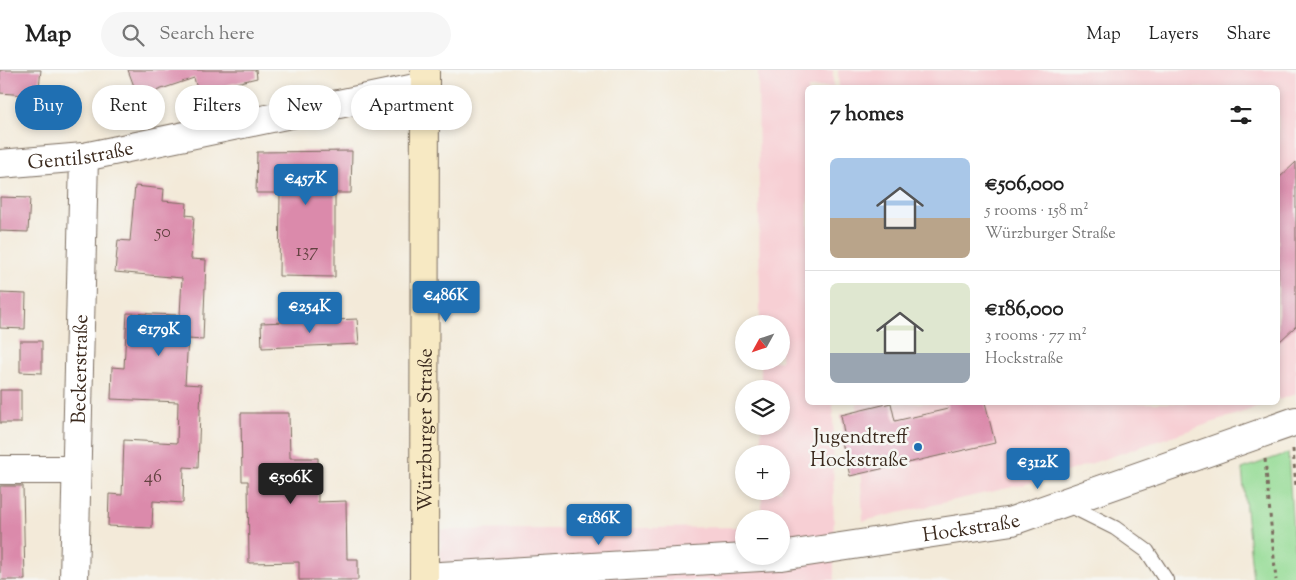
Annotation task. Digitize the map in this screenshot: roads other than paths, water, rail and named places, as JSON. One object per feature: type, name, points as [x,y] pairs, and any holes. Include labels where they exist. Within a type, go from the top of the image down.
[{"type":"main road","name":"Würzburger Straße","points":[[424,578],[425,78]]},
{"type":"street","name":"Gentilstraße","points":[[0,164],[84,157],[425,78]]},
{"type":"street","name":"Beckerstraße","points":[[74,580],[84,157]]},
{"type":"street","name":"Hockstraße","points":[[790,554],[1012,521],[1263,434],[1295,421]]},
{"type":"street","points":[[0,470],[76,470]]},
{"type":"street","name":"Hockstraße","points":[[424,578],[735,559]]},
{"type":"lane","points":[[1064,503],[1115,528],[1147,551],[1166,580]]},
{"type":"place","name":"Jugendtreff Hockstraße","points":[[918,447]]}]
